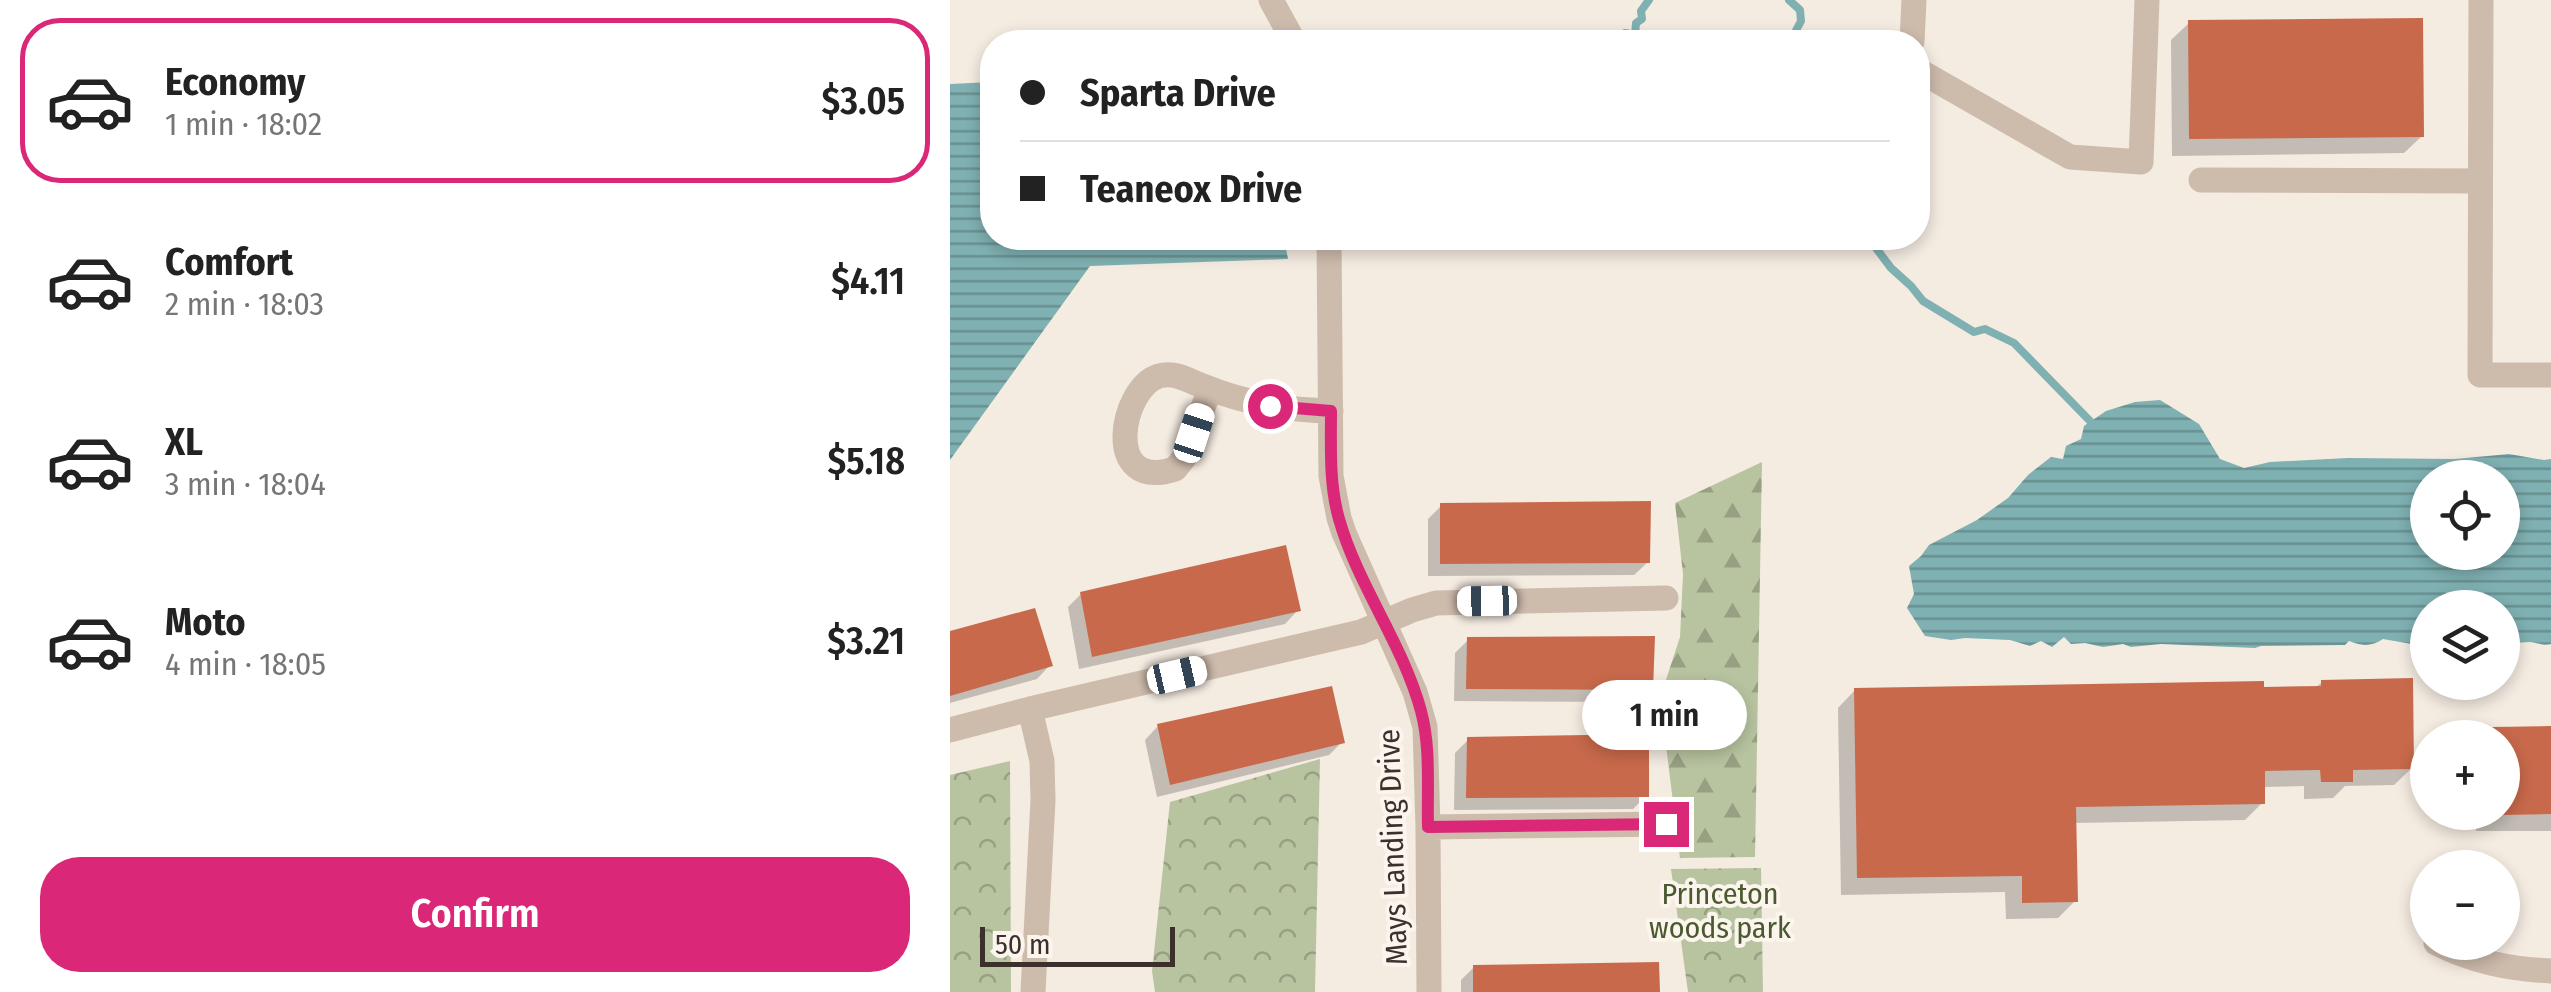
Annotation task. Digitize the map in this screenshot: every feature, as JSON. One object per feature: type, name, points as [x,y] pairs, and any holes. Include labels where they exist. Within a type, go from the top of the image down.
[{"type":"street","points":[[1271,0],[1287,30]]},
{"type":"street","points":[[1913,30],[1914,0]]},
{"type":"street","points":[[1930,77],[2070,157],[2141,162],[2146,0]]},
{"type":"street","points":[[2481,0],[2480,375],[2551,375]]},
{"type":"street","points":[[2201,180],[2480,181]]},
{"type":"street","name":"Mays Landing Drive","points":[[1329,250],[1332,476],[1338,518],[1415,692],[1425,727],[1429,992]]},
{"type":"street","points":[[1210,389],[1270,406],[1331,411]]},
{"type":"street","points":[[950,730],[1361,632],[1436,602],[1666,598]]},
{"type":"street","points":[[1030,709],[1042,761],[1043,800],[1033,992]]},
{"type":"street","points":[[1428,827],[1666,824]]},
{"type":"street","points":[[2475,960],[2551,971]]},
{"type":"green space","points":[[1762,462],[1755,857],[1680,858],[1660,698],[1680,637],[1683,574],[1675,503]]},
{"type":"green space","points":[[1320,759],[1315,992],[1155,992],[1152,971],[1170,802]]},
{"type":"green space","points":[[1010,761],[1011,992],[950,992],[950,775]]},
{"type":"green space","name":"Princeton woods park","points":[[1761,868],[1763,992],[1688,992],[1671,869]]},
{"type":"water","points":[[980,83],[980,250],[1286,250],[1288,259],[1090,266],[950,460],[950,84]]},
{"type":"water","points":[[2160,400],[2199,424],[2220,459],[2244,468],[2270,462],[2348,458],[2455,459],[2509,454],[2551,459],[2551,644],[2520,643],[2520,590],[2410,590],[2410,644],[2383,639],[2366,645],[2349,641],[2345,645],[2255,648],[2161,644],[2103,647],[2071,644],[2064,637],[2052,647],[2041,641],[2030,646],[2010,640],[1925,636],[1907,608],[1914,594],[1909,566],[1929,545],[1977,520],[2008,498],[2051,457],[2063,459],[2066,446],[2081,439],[2084,426],[2106,411],[2135,402]]},
{"type":"building","points":[[2423,18],[2424,137],[2189,139],[2188,20]]},
{"type":"building","points":[[1651,501],[1650,563],[1440,564],[1440,503]]},
{"type":"building","points":[[1286,545],[1301,611],[1092,657],[1080,592]]},
{"type":"building","points":[[1035,608],[1053,666],[950,696],[950,631]]},
{"type":"building","points":[[1655,636],[1653,690],[1466,689],[1467,637]]},
{"type":"building","points":[[2410,678],[2413,720],[2410,720],[2410,769],[2353,770],[2353,782],[2321,782],[2320,770],[2265,771],[2265,804],[2076,807],[2078,902],[2022,903],[2022,876],[1857,878],[1854,688],[2264,681],[2264,687],[2321,686],[2321,680]]},
{"type":"building","points":[[1332,686],[1345,743],[1170,785],[1157,724]]},
{"type":"building","points":[[2551,726],[2551,814],[2520,815],[2520,727]]},
{"type":"building","points":[[1649,734],[1649,797],[1466,798],[1467,737]]},
{"type":"building","points":[[1659,962],[1660,992],[1473,992],[1473,965]]},
{"type":"waterway","points":[[1635,30],[1649,0]]},
{"type":"waterway","points":[[1789,0],[1800,10],[1796,30]]},
{"type":"waterway","points":[[1878,250],[1923,301],[1974,332],[1985,329],[2014,343],[2091,422]]},
{"type":"route","points":[[1270,406],[1331,411],[1332,476],[1338,518],[1415,692],[1425,727],[1428,827],[1666,824]]}]
